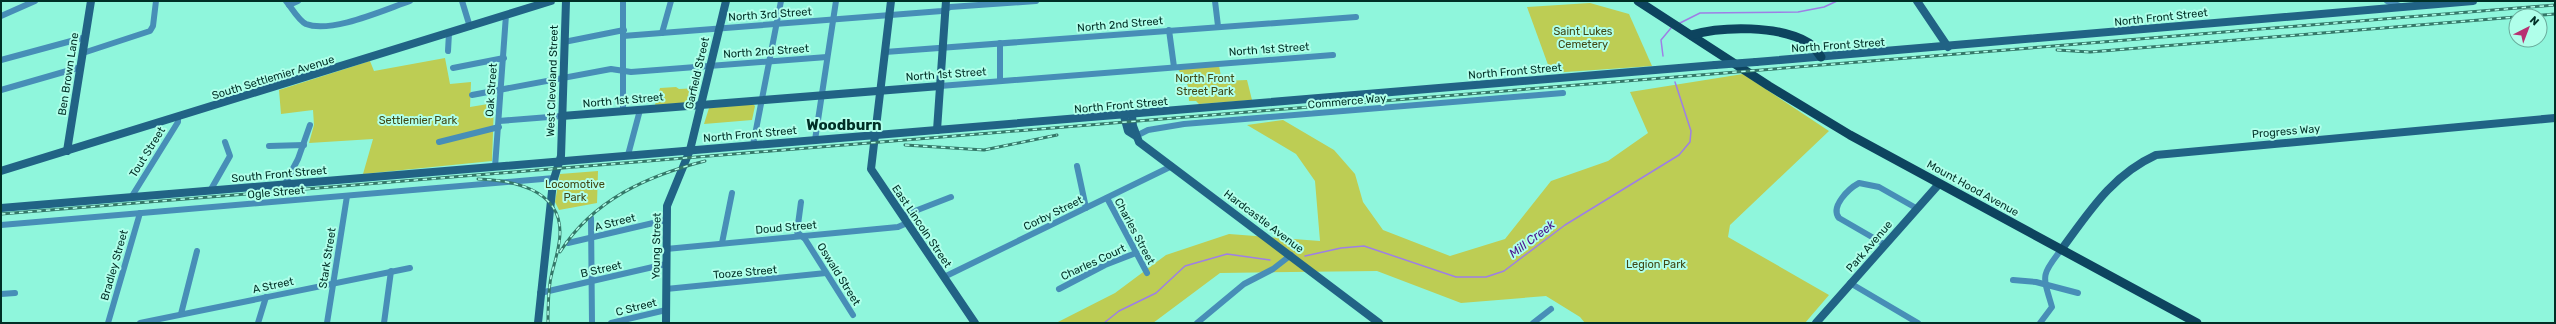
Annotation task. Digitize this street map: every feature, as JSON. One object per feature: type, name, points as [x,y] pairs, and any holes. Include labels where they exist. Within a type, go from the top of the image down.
[{"type":"main road","points":[[1638,1],[1723,56]]},
{"type":"main road","points":[[1691,35],[1714,30],[1787,35],[1809,43],[1821,57]]},
{"type":"main road","points":[[1714,30],[1708,35],[1708,39],[1723,56]]},
{"type":"main road","name":"Mount Hood Avenue","points":[[1723,56],[1818,116],[1939,184],[2197,323]]},
{"type":"street","points":[[1,16],[35,1]]},
{"type":"street","name":"Ben Brown Lane","points":[[67,151],[91,1]]},
{"type":"street","points":[[83,53],[150,31],[153,26],[156,1]]},
{"type":"street","points":[[298,1],[288,3],[304,22],[320,26],[341,22],[410,1]]},
{"type":"street","points":[[462,1],[470,27]]},
{"type":"street","name":"South Settlemier Avenue","points":[[1,171],[178,118],[551,1]]},
{"type":"street","name":"West Cleveland Street","points":[[538,323],[540,293],[554,178],[559,161],[566,1]]},
{"type":"street","points":[[624,1],[624,111]]},
{"type":"street","points":[[662,33],[671,1]]},
{"type":"street","name":"Garfield Street","points":[[690,150],[726,1]]},
{"type":"street","points":[[753,145],[781,1]]},
{"type":"street","points":[[814,140],[836,1]]},
{"type":"street","name":"East Lincoln Street","points":[[891,1],[871,169],[975,323]]},
{"type":"street","points":[[937,130],[946,1]]},
{"type":"street","name":"North 3rd Street","points":[[564,42],[624,33],[662,33],[889,16],[945,10],[950,7],[1036,1]]},
{"type":"street","points":[[1215,1],[1218,26]]},
{"type":"street","points":[[1917,1],[1948,47]]},
{"type":"street","points":[[2387,1],[2402,7]]},
{"type":"street","name":"North Front Street","points":[[559,161],[1948,47],[2473,1]]},
{"type":"street","name":"Oak Street","points":[[495,167],[506,15]]},
{"type":"street","name":"North 2nd Street","points":[[885,52],[1356,16]]},
{"type":"street","points":[[1169,30],[1174,67]]},
{"type":"street","points":[[448,52],[449,33]]},
{"type":"street","points":[[1,60],[86,37]]},
{"type":"street","points":[[1000,43],[1000,81]]},
{"type":"street","name":"North 1st Street","points":[[562,116],[1333,55]]},
{"type":"street","name":"North 2nd Street","points":[[472,95],[611,69],[624,70],[827,57]]},
{"type":"street","points":[[453,68],[504,58]]},
{"type":"street","points":[[1,90],[81,67]]},
{"type":"street","name":"Commerce Way","points":[[1136,136],[1148,130],[1184,124],[1563,93]]},
{"type":"street","points":[[628,155],[640,110]]},
{"type":"street","name":"Hardcastle Avenue","points":[[1128,115],[1128,131],[1136,136],[1139,142],[1291,255],[1379,323]]},
{"type":"street","points":[[439,142],[499,124],[562,116]]},
{"type":"street","name":"Tout Street","points":[[132,196],[178,122],[178,118]]},
{"type":"street","name":"Progress Way","points":[[2061,250],[2117,176],[2136,163],[2156,155],[2555,118]]},
{"type":"street","points":[[285,184],[304,145],[310,126]]},
{"type":"street","points":[[210,191],[230,156],[230,151],[225,142]]},
{"type":"street","points":[[269,146],[304,145]]},
{"type":"street","name":"Young Street","points":[[666,323],[666,220],[670,197],[690,150]]},
{"type":"street","name":"South Front Street","points":[[1,208],[559,161]]},
{"type":"street","points":[[1077,166],[1086,208]]},
{"type":"street","name":"Corby Street","points":[[944,277],[1172,166]]},
{"type":"street","name":"Ogle Street","points":[[1,225],[554,178]]},
{"type":"street","points":[[1884,244],[1839,218],[1835,213],[1835,208],[1857,185],[1866,182],[1916,208]]},
{"type":"street","name":"Park Avenue","points":[[1816,323],[1884,244],[1939,184]]},
{"type":"street","points":[[722,243],[732,193]]},
{"type":"street","name":"Stark Street","points":[[327,323],[347,196]]},
{"type":"street","name":"Doud Street","points":[[666,249],[898,227],[905,220],[931,203],[951,197]]},
{"type":"street","name":"Charles Street","points":[[1106,198],[1147,273]]},
{"type":"street","points":[[800,236],[797,232],[801,202]]},
{"type":"street","name":"Bradley Street","points":[[108,323],[140,213]]},
{"type":"street","points":[[591,218],[592,323]]},
{"type":"street","name":"A Street","points":[[568,243],[666,220]]},
{"type":"street","name":"Oswald Street","points":[[800,236],[805,239],[853,315]]},
{"type":"street","points":[[2040,323],[2048,316],[2052,308],[2044,283],[2046,269],[2061,250]]},
{"type":"street","points":[[181,314],[198,251]]},
{"type":"street","name":"Charles Court","points":[[1059,289],[1105,265],[1136,253]]},
{"type":"street","points":[[1197,323],[1244,284],[1273,269],[1291,255]]},
{"type":"street","name":"B Street","points":[[540,293],[666,264]]},
{"type":"street","name":"A Street","points":[[140,323],[334,282],[410,268]]},
{"type":"street","points":[[384,323],[391,271]]},
{"type":"street","name":"Tooze Street","points":[[666,289],[802,277],[826,273]]},
{"type":"street","points":[[2013,280],[2044,283],[2078,293]]},
{"type":"street","points":[[1850,283],[1918,323]]},
{"type":"street","points":[[1,294],[15,293]]},
{"type":"street","points":[[258,323],[266,297]]},
{"type":"street","points":[[1533,323],[1550,309]]},
{"type":"street","name":"C Street","points":[[611,323],[666,310]]},
{"type":"green space","name":"Saint Lukes Cemetery","points":[[1590,3],[1629,14],[1652,66],[1551,73],[1527,7]]},
{"type":"green space","name":"Settlemier Park","points":[[445,58],[450,84],[471,82],[470,107],[494,103],[492,161],[363,174],[373,139],[309,143],[314,125],[313,110],[281,114],[279,90],[370,61],[374,71]]},
{"type":"green space","name":"North Front Street Park","points":[[1219,66],[1222,81],[1247,80],[1252,100],[1199,104],[1196,101],[1189,101],[1188,86],[1178,69]]},
{"type":"green space","name":"Legion Park","points":[[1743,74],[1829,131],[1730,225],[1728,237],[1829,295],[1805,323],[1585,323],[1580,317],[1546,296],[1461,303],[1377,271],[1220,273],[1153,323],[1056,323],[1115,293],[1166,255],[1229,234],[1320,241],[1315,181],[1296,154],[1247,125],[1283,120],[1334,150],[1355,174],[1363,202],[1383,230],[1450,256],[1505,239],[1551,181],[1608,161],[1648,133],[1630,92]]},
{"type":"green space","points":[[676,87],[679,89],[699,88],[695,102],[655,105],[660,88]]},
{"type":"green space","points":[[753,104],[755,106],[752,120],[704,124],[709,108]]},
{"type":"green space","name":"Locomotive Park","points":[[598,171],[597,203],[559,210],[555,202],[560,174]]},
{"type":"waterway","name":"Mill Creek","points":[[1678,24],[1700,13],[1798,12],[1824,7],[1837,1]]},
{"type":"waterway","name":"Mill Creek","points":[[1663,56],[1661,40],[1671,28]]},
{"type":"waterway","name":"Mill Creek","points":[[1305,256],[1341,248],[1364,246],[1456,277],[1486,277],[1504,271],[1565,225],[1679,155],[1690,142],[1691,131],[1675,82]]},
{"type":"waterway","name":"Mill Creek","points":[[1104,323],[1119,311],[1156,293],[1185,266],[1227,254],[1270,260]]},
{"type":"railway","points":[[1,214],[2555,5]]},
{"type":"railway","points":[[2548,15],[2555,14]]},
{"type":"railway","points":[[2057,50],[2090,52],[2508,18]]},
{"type":"railway","points":[[905,145],[984,150],[1057,135]]},
{"type":"railway","points":[[560,252],[573,234],[588,218],[605,204],[642,183],[683,167],[705,161]]},
{"type":"railway","points":[[478,179],[505,182],[532,190],[543,197],[552,206],[558,217],[560,238],[550,283],[548,323]]},
{"type":"district","name":"Woodburn","points":[[844,125]]}]
